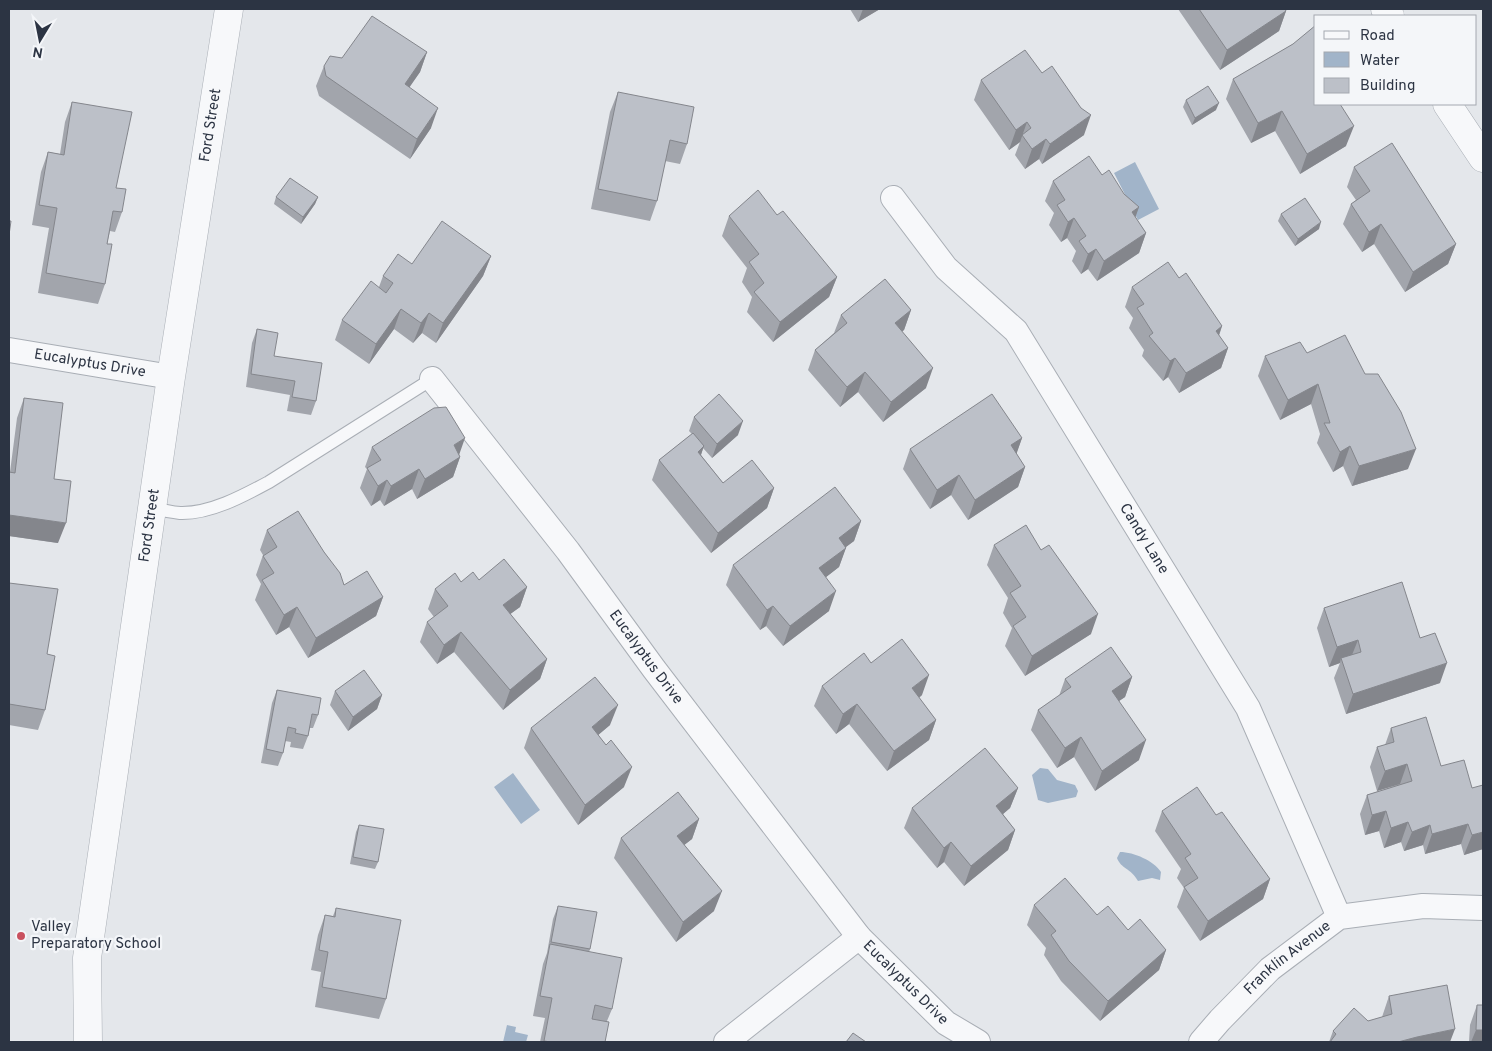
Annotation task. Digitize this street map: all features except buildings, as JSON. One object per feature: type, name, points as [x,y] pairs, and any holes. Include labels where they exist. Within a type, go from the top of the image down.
[{"type":"street","name":"Ford Street","points":[[88,1042],[87,958],[171,377],[229,9]]},
{"type":"street","points":[[1448,105],[1483,158]]},
{"type":"street","name":"Candy Lane","points":[[893,198],[946,268],[1016,331],[1248,708],[1339,917]]},
{"type":"street","name":"Eucalyptus Drive","points":[[9,350],[171,377]]},
{"type":"street","name":"Eucalyptus Drive","points":[[432,379],[568,551],[654,669],[858,937],[946,1023],[978,1042]]},
{"type":"street","name":"Franklin Avenue","points":[[1201,1042],[1270,969],[1339,917],[1423,906],[1483,908]]},
{"type":"street","name":"Eucalyptus Drive","points":[[726,1042],[858,937]]},
{"type":"lane","points":[[152,508],[180,512],[200,510],[247,494],[432,379]]},
{"type":"water","points":[[1135,162],[1159,209],[1138,220],[1114,173]]},
{"type":"water","points":[[1040,768],[1048,769],[1057,780],[1075,785],[1078,791],[1076,797],[1048,803],[1038,800],[1032,775]]},
{"type":"water","points":[[513,773],[540,810],[521,824],[494,787]]},
{"type":"water","points":[[1120,852],[1137,855],[1154,864],[1161,872],[1160,880],[1152,878],[1138,881],[1119,862],[1117,858]]},
{"type":"water","points":[[507,1025],[516,1027],[515,1032],[528,1035],[526,1042],[503,1042]]},
{"type":"place","name":"Valley Preparatory School","points":[[21,936]]}]
